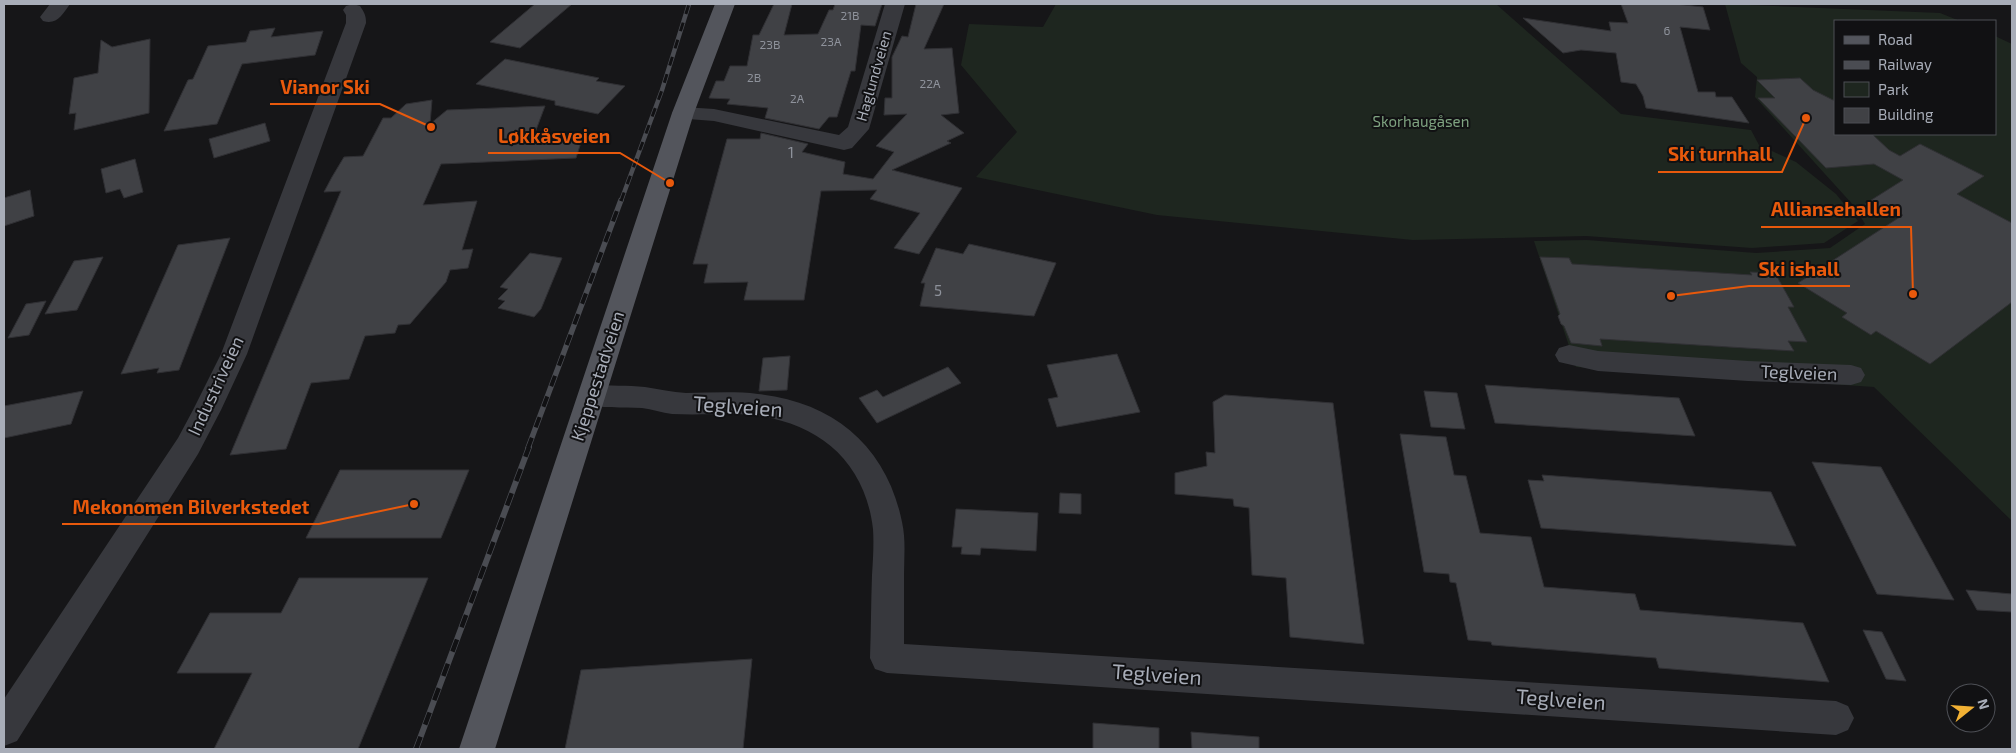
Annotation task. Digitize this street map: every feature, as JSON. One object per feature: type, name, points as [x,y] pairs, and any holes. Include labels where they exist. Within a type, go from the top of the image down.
[{"type":"main road","name":"Kjeppestadveien","points":[[477,749],[683,113],[725,4]]},
{"type":"street","name":"Haglundveien","points":[[683,113],[714,115],[844,143],[858,129],[895,4]]},
{"type":"street","name":"Industriveien","points":[[4,729],[188,446],[234,354],[356,23],[356,15],[353,10]]},
{"type":"street","name":"Teglveien","points":[[1569,355],[1598,361],[1748,371],[1851,375]]},
{"type":"street","name":"Teglveien","points":[[589,406],[629,413],[673,403],[732,403],[769,406],[801,414],[818,422],[847,442],[858,453],[876,484],[887,522],[889,543],[887,658],[1836,718]]},
{"type":"green space","name":"Skorhaugåsen","points":[[1056,4],[1496,4],[1621,114],[1751,130],[1759,145],[1796,162],[1836,194],[1858,221],[1824,243],[1752,248],[1586,236],[1413,240],[1157,215],[976,177],[1017,132],[961,65],[969,24],[1043,27]]},
{"type":"green space","points":[[1725,4],[1940,13],[1958,20],[1834,20],[1834,135],[1996,135],[1996,36],[2012,44],[2012,521],[1874,387],[1576,367],[1534,241],[1587,240],[1756,253],[1830,248],[1865,224],[1854,206],[1755,97],[1757,77],[1741,63]]},
{"type":"building","points":[[535,4],[572,4],[520,48],[490,42]]},
{"type":"building","points":[[774,4],[792,4],[784,35],[818,34],[829,10],[833,10],[835,4],[882,4],[875,26],[861,25],[855,71],[851,71],[837,117],[829,117],[819,129],[765,118],[768,108],[727,104],[730,99],[709,98],[716,81],[724,81],[730,66],[747,66],[753,35],[759,35]]},
{"type":"building","points":[[916,4],[944,4],[924,49],[952,48],[959,113],[941,115],[964,133],[947,141],[951,143],[892,170],[962,188],[919,254],[894,248],[920,213],[870,199],[877,190],[821,191],[804,300],[744,300],[748,282],[704,283],[708,264],[693,264],[727,139],[760,139],[761,133],[808,144],[802,152],[845,162],[843,174],[873,179],[894,152],[876,146],[907,114],[884,115],[885,98],[892,98],[892,57],[902,36],[908,37]]},
{"type":"building","points":[[1621,4],[1675,4],[1703,7],[1710,30],[1680,27],[1698,92],[1715,92],[1716,97],[1732,97],[1749,123],[1646,108],[1643,96],[1636,84],[1621,82],[1616,53],[1581,50],[1563,53],[1523,18],[1611,31],[1609,22],[1628,23]]},
{"type":"building","points":[[275,28],[271,37],[323,31],[315,55],[242,64],[217,124],[164,131],[188,80],[193,79],[208,46],[246,42],[250,31]]},
{"type":"building","points":[[150,39],[149,113],[74,130],[76,113],[69,114],[74,78],[98,73],[101,40],[112,47]]},
{"type":"building","points":[[505,59],[599,78],[596,81],[625,86],[598,114],[555,105],[555,101],[476,84]]},
{"type":"building","points":[[1800,78],[1813,90],[1834,100],[1834,135],[1873,135],[1889,150],[1900,156],[1920,144],[1984,176],[1957,194],[2012,223],[2012,302],[1930,364],[1876,331],[1871,335],[1842,317],[1847,313],[1798,283],[1903,215],[1886,215],[1865,204],[1903,180],[1874,164],[1826,168],[1758,98],[1775,98],[1757,80]]},
{"type":"building","points":[[432,100],[430,124],[447,110],[545,106],[533,138],[583,136],[576,158],[441,164],[423,205],[477,201],[462,250],[473,249],[468,268],[450,270],[446,282],[410,324],[398,325],[395,333],[365,336],[349,379],[311,383],[286,449],[230,455],[341,191],[324,192],[332,177],[344,157],[363,156],[383,118],[391,118],[406,104]]},
{"type":"building","points":[[265,123],[270,141],[214,158],[209,139]]},
{"type":"building","points":[[135,159],[143,192],[124,198],[120,189],[106,193],[101,169]]},
{"type":"building","points":[[30,190],[34,216],[4,226],[4,198]]},
{"type":"building","points":[[230,238],[179,370],[157,373],[159,368],[121,374],[178,245]]},
{"type":"building","points":[[969,244],[1056,263],[1034,316],[920,306],[925,283],[921,283],[936,248],[963,254]]},
{"type":"building","points":[[530,253],[562,258],[541,309],[534,317],[498,308],[505,301],[498,299],[508,289],[500,287]]},
{"type":"building","points":[[103,257],[77,310],[45,314],[74,261]]},
{"type":"building","points":[[1540,257],[1569,258],[1572,264],[1752,275],[1750,272],[1775,273],[1794,307],[1788,307],[1807,342],[1788,341],[1794,351],[1600,339],[1602,346],[1571,343],[1558,316],[1560,314]]},
{"type":"building","points":[[46,301],[29,335],[8,338],[26,304]]},
{"type":"building","points":[[1117,354],[1140,412],[1057,427],[1048,399],[1058,397],[1047,365]]},
{"type":"building","points":[[790,356],[787,390],[759,391],[763,358]]},
{"type":"building","points":[[948,367],[961,383],[877,423],[859,398],[877,390],[883,397]]},
{"type":"building","points":[[1485,385],[1679,398],[1695,436],[1495,423]]},
{"type":"building","points":[[83,391],[71,424],[4,438],[4,406]]},
{"type":"building","points":[[1424,391],[1457,393],[1465,429],[1431,427]]},
{"type":"building","points":[[1225,395],[1333,403],[1364,644],[1290,637],[1286,578],[1252,575],[1249,508],[1234,506],[1233,499],[1175,494],[1175,473],[1207,466],[1206,452],[1215,453],[1213,402]]},
{"type":"building","points":[[1400,434],[1446,437],[1454,475],[1466,476],[1480,533],[1531,537],[1544,587],[1635,594],[1640,610],[1803,623],[1829,682],[1659,668],[1656,658],[1492,645],[1491,642],[1468,640],[1456,583],[1450,582],[1449,574],[1424,572]]},
{"type":"building","points":[[1812,462],[1881,467],[1954,600],[1877,594]]},
{"type":"building","points":[[340,470],[469,470],[441,538],[306,538]]},
{"type":"building","points":[[1542,475],[1771,492],[1796,546],[1541,528],[1528,480],[1544,481]]},
{"type":"building","points":[[1060,493],[1081,494],[1081,514],[1059,513]]},
{"type":"building","points":[[956,509],[1038,513],[1036,551],[981,548],[980,555],[961,554],[962,547],[952,547]]},
{"type":"building","points":[[299,578],[428,578],[358,749],[214,749],[252,673],[177,673],[210,613],[281,613]]},
{"type":"building","points":[[1966,590],[2012,594],[2012,612],[1977,610]]},
{"type":"building","points":[[1863,630],[1882,632],[1906,681],[1886,679]]},
{"type":"building","points":[[752,659],[743,749],[565,749],[581,670]]},
{"type":"building","points":[[1093,723],[1159,728],[1159,749],[1093,749]]},
{"type":"building","points":[[1191,732],[1259,737],[1259,749],[1192,749]]},
{"type":"railway","points":[[621,201],[662,90],[689,4]]},
{"type":"railway","points":[[528,448],[621,200]]},
{"type":"railway","points":[[416,749],[529,447]]},
{"type":"place","name":"Ski turnhall","points":[[1806,118]]},
{"type":"place","name":"Vianor Ski","points":[[431,127]]},
{"type":"place","name":"Løkkåsveien","points":[[670,183]]},
{"type":"place","name":"Alliansehallen","points":[[1913,294]]},
{"type":"place","name":"Ski ishall","points":[[1671,296]]},
{"type":"place","name":"Mekonomen Bilverkstedet","points":[[414,504]]}]
